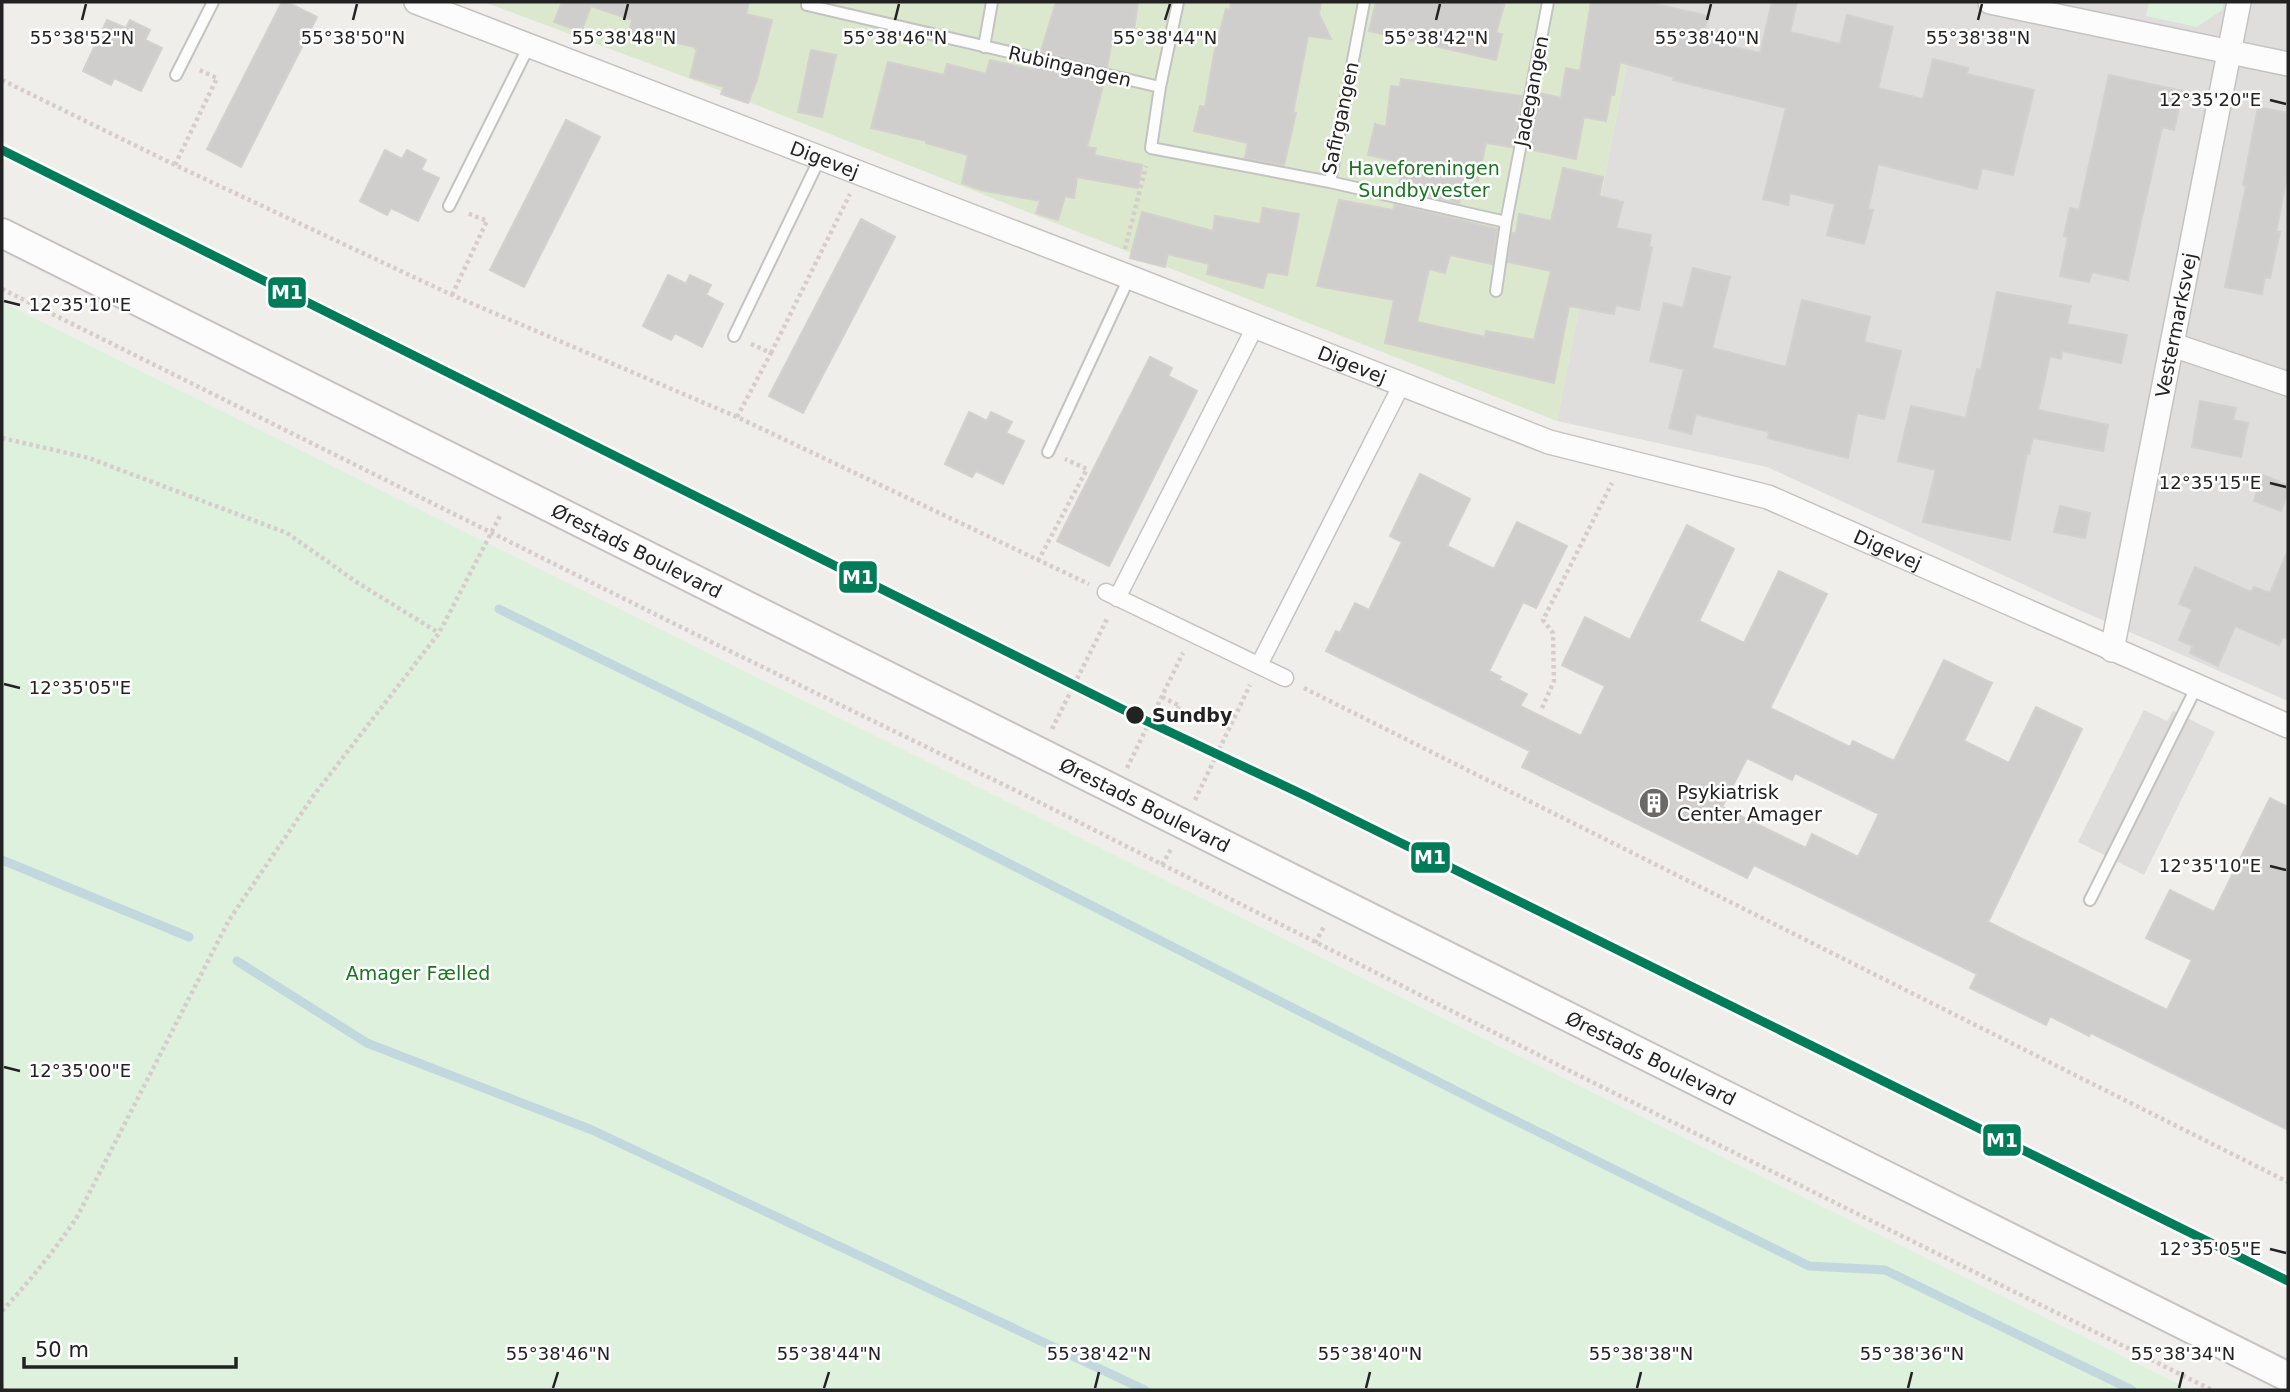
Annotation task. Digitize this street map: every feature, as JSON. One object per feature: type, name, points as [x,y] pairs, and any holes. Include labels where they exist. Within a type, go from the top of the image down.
[{"type":"street","name":"Digevej","points":[[416,2],[1549,442],[1768,497],[2288,726]]},
{"type":"street","points":[[1990,2],[2288,64]]},
{"type":"street","name":"Vestermarksvej","points":[[2112,650],[2239,2]]},
{"type":"street","name":"Ørestads Boulevard","points":[[2,233],[2288,1377]]},
{"type":"street","points":[[1255,327],[1112,595],[1285,678]]},
{"type":"street","points":[[2173,345],[2288,384]]},
{"type":"street","points":[[1259,665],[1402,384]]},
{"type":"lane","points":[[176,75],[213,2]]},
{"type":"lane","name":"Rubingangen","points":[[992,2],[984,47],[1160,86]]},
{"type":"lane","points":[[1151,148],[1160,86],[1178,2]]},
{"type":"lane","name":"Safirgangen","points":[[1151,148],[1329,183],[1364,2]]},
{"type":"lane","name":"Jadegangen","points":[[1496,291],[1506,222],[1548,2]]},
{"type":"lane","points":[[807,4],[984,47]]},
{"type":"lane","points":[[449,206],[530,46]]},
{"type":"lane","points":[[734,336],[820,158]]},
{"type":"lane","points":[[1329,183],[1506,222]]},
{"type":"lane","points":[[1048,452],[1124,275]]},
{"type":"lane","points":[[2090,900],[2197,686]]},
{"type":"path","points":[[175,165],[217,78],[183,61]]},
{"type":"path","points":[[2,80],[175,165],[452,295],[737,417],[1112,595],[1041,752]]},
{"type":"path","points":[[1124,275],[1151,148]]},
{"type":"path","points":[[737,417],[861,173]]},
{"type":"path","points":[[449,206],[487,221],[452,295]]},
{"type":"path","points":[[2,289],[1033,799],[2212,1390]]},
{"type":"path","points":[[734,336],[771,353]]},
{"type":"path","points":[[2,438],[89,458],[287,533],[358,583],[439,634]]},
{"type":"path","points":[[1038,561],[1087,469],[1048,452]]},
{"type":"path","points":[[1542,708],[1554,681],[1553,633],[1543,620],[1623,461]]},
{"type":"path","points":[[2,1311],[55,1251],[77,1217],[229,920],[314,795],[439,634],[514,490]]},
{"type":"path","points":[[1116,790],[1193,634]]},
{"type":"path","points":[[1162,865],[1259,665]]},
{"type":"path","points":[[1285,678],[2288,1182]]},
{"type":"path","points":[[1162,697],[1180,706],[1174,718]]},
{"type":"shaded area","points":[[1639,2],[2288,2],[2288,701],[2077,609],[1767,467],[1557,421]]},
{"type":"shaded area","points":[[2144,710],[2167,721],[2173,711],[2215,732],[2144,875],[2078,842]]},
{"type":"green space","name":"Haveforeningen Sundbyvester","points":[[484,2],[1639,2],[1557,421],[688,78]]},
{"type":"green space","points":[[2149,2],[2224,2],[2222,10],[2197,27],[2146,16]]},
{"type":"green space","name":"Amager Fælled","points":[[2,302],[2191,1390],[2,1390]]},
{"type":"building","points":[[282,2],[317,17],[241,167],[207,149]]},
{"type":"building","points":[[562,2],[749,2],[746,14],[772,20],[757,80],[748,103],[721,94],[724,87],[690,77],[697,49],[695,47],[629,32],[632,20],[591,6],[581,32],[554,22]]},
{"type":"building","points":[[1056,2],[1138,2],[1133,37],[1113,35],[1107,67],[1041,51]]},
{"type":"building","points":[[1231,2],[1321,2],[1319,14],[1331,39],[1308,36],[1293,113],[1296,113],[1284,165],[1245,158],[1248,143],[1194,131],[1200,106],[1205,107],[1214,54],[1226,9],[1230,10]]},
{"type":"building","points":[[1376,2],[1505,2],[1496,33],[1502,34],[1496,60],[1369,31]]},
{"type":"building","points":[[1591,2],[1647,2],[1708,16],[1703,40],[1760,53],[1772,2],[1797,2],[1790,32],[1840,44],[1847,15],[1893,27],[1878,88],[1923,99],[1933,59],[1968,68],[1967,74],[2034,90],[2013,175],[1982,168],[1977,189],[1878,164],[1868,209],[1873,210],[1864,244],[1827,235],[1835,204],[1790,193],[1788,205],[1763,199],[1786,108],[1673,80],[1674,77],[1620,62],[1606,121],[1584,117],[1576,159],[1528,149],[1539,93],[1561,98],[1566,68],[1580,71]]},
{"type":"building","points":[[107,20],[126,28],[130,20],[150,30],[145,40],[162,48],[141,91],[114,78],[111,85],[83,71]]},
{"type":"building","points":[[811,50],[836,55],[822,117],[798,112]]},
{"type":"building","points":[[990,60],[1035,70],[1037,66],[1104,82],[1087,147],[1096,148],[1094,155],[1142,165],[1138,188],[1077,177],[1074,198],[1065,196],[1058,220],[1036,213],[1040,201],[981,190],[962,183],[968,155],[926,141],[871,128],[888,62],[944,75],[947,64],[986,74]]},
{"type":"building","points":[[2109,75],[2183,91],[2174,130],[2162,127],[2128,280],[2092,272],[2089,282],[2060,276],[2068,237],[2064,236],[2070,208],[2079,210]]},
{"type":"building","points":[[1401,79],[1522,96],[1512,147],[1486,143],[1478,181],[1464,178],[1459,203],[1398,189],[1404,163],[1368,155],[1375,124],[1386,127],[1391,86],[1400,87]]},
{"type":"building","points":[[2258,107],[2288,113],[2288,171],[2276,232],[2280,232],[2270,278],[2265,277],[2262,294],[2225,287],[2246,186],[2243,185]]},
{"type":"building","points":[[566,120],[600,137],[524,287],[490,270]]},
{"type":"building","points":[[385,150],[402,159],[407,150],[426,160],[421,170],[439,178],[418,221],[391,208],[387,215],[360,201]]},
{"type":"building","points":[[1563,168],[1603,177],[1599,196],[1623,202],[1616,228],[1651,235],[1649,247],[1652,248],[1639,310],[1616,305],[1614,314],[1569,306],[1554,383],[1385,343],[1394,300],[1317,286],[1339,200],[1393,210],[1395,205],[1497,229],[1492,264],[1450,255],[1445,273],[1429,269],[1417,322],[1485,337],[1486,331],[1534,340],[1551,271],[1508,262],[1512,233],[1516,233],[1519,214],[1551,221]]},
{"type":"building","points":[[1263,208],[1299,214],[1287,275],[1267,272],[1263,288],[1207,274],[1209,264],[1168,254],[1165,267],[1130,258],[1142,212],[1213,231],[1215,216],[1260,224]]},
{"type":"building","points":[[861,219],[895,237],[803,413],[769,396]]},
{"type":"building","points":[[1693,268],[1730,277],[1712,348],[1786,367],[1802,300],[1870,317],[1864,342],[1901,351],[1884,419],[1857,413],[1848,458],[1768,438],[1769,432],[1696,414],[1691,434],[1669,428],[1684,369],[1650,361],[1664,303],[1683,308]]},
{"type":"building","points":[[668,275],[686,284],[690,275],[711,285],[706,295],[723,304],[702,347],[675,333],[671,340],[643,326]]},
{"type":"building","points":[[1997,292],[2071,306],[2067,324],[2127,335],[2121,363],[2062,351],[2061,359],[2050,356],[2038,410],[2108,425],[2103,451],[2033,438],[2029,454],[2027,453],[2010,540],[1923,522],[1936,470],[1898,461],[1911,406],[1966,418],[1977,369],[1981,370]]},
{"type":"building","points":[[1150,357],[1172,368],[1168,376],[1197,391],[1109,566],[1057,541]]},
{"type":"building","points":[[2200,401],[2236,408],[2233,420],[2248,423],[2241,457],[2192,447]]},
{"type":"building","points":[[969,412],[987,421],[991,412],[1012,422],[1006,433],[1024,441],[1003,484],[976,471],[972,477],[945,464]]},
{"type":"building","name":"Psykiatrisk Center Amager","points":[[1420,474],[1470,499],[1447,546],[1494,569],[1517,522],[1567,546],[1536,608],[1523,602],[1489,671],[1501,677],[1499,680],[1527,694],[1520,706],[1581,736],[1605,686],[1562,665],[1585,617],[1630,640],[1687,525],[1734,549],[1699,621],[1744,643],[1779,571],[1827,594],[1770,708],[1850,747],[1853,741],[1894,761],[1944,660],[1992,683],[1964,741],[2009,763],[2036,707],[2082,729],[1988,922],[2167,1010],[2192,960],[2146,938],[2170,890],[2214,912],[2270,798],[2288,807],[2288,1130],[2091,1033],[2089,1036],[2050,1016],[2046,1025],[1970,988],[1977,974],[1754,865],[1747,878],[1522,767],[1530,751],[1326,651],[1336,631],[1340,633],[1355,603],[1369,610],[1402,542],[1390,536]],"holes":[[[1747,758],[1792,780],[1795,773],[1879,814],[1858,857],[1812,834],[1806,848],[1722,807]]]},
{"type":"building","points":[[2263,475],[2288,485],[2281,511],[2254,501]]},
{"type":"building","points":[[2060,506],[2090,513],[2085,538],[2054,532]]},
{"type":"building","points":[[2288,550],[2288,639],[2283,637],[2279,645],[2235,626],[2218,666],[2190,653],[2193,646],[2179,640],[2192,609],[2179,604],[2195,567],[2251,592],[2254,587],[2270,593]]},
{"type":"waterway","points":[[499,609],[756,735],[1490,1108],[1809,1266],[1885,1270],[2132,1390]]},
{"type":"waterway","points":[[2,860],[189,937]]},
{"type":"waterway","points":[[237,961],[367,1043],[592,1130],[1145,1390]]},
{"type":"transit line","name":"M1","points":[[2,150],[1136,716],[1306,796],[2288,1281]]},
{"type":"place","name":"Sundby","points":[[1135,715]]},
{"type":"place","name":"Psykiatrisk Center Amager","points":[[1654,803]]}]
